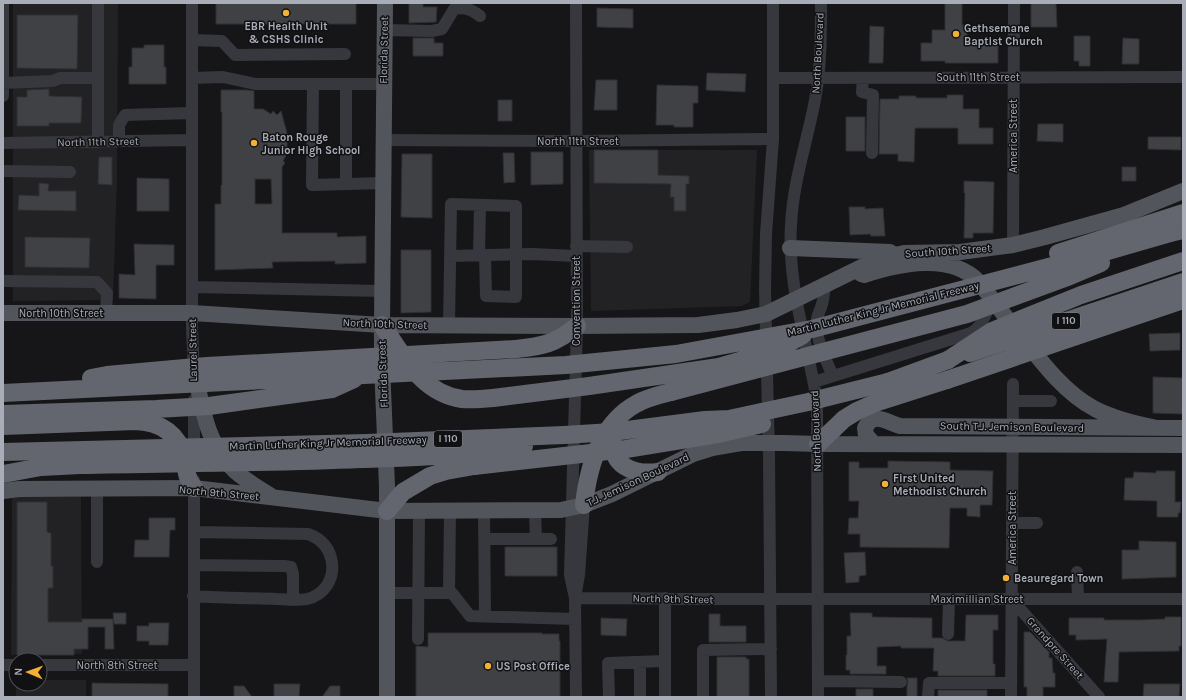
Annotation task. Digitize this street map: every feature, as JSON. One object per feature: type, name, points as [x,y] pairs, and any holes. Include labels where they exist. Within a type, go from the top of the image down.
[{"type":"highway","points":[[941,295],[984,274],[1023,262],[1046,257],[1183,214]]},
{"type":"highway","points":[[577,507],[586,486],[593,458],[603,437],[615,422],[635,404],[648,398],[967,314],[1134,251],[1176,232]]},
{"type":"highway","name":"Martin Luther King Jr Memorial Freeway","points":[[8,393],[566,365],[676,354],[812,329],[1106,252],[1176,232]]},
{"type":"highway","points":[[948,360],[992,331],[1081,295],[1183,261]]},
{"type":"highway","name":"Martin Luther King Jr Memorial Freeway","points":[[3,452],[367,443],[588,434],[705,420],[729,419],[808,402],[888,382],[948,360],[1183,282]]},
{"type":"highway","points":[[818,444],[844,418],[876,403],[1183,300]]},
{"type":"highway","points":[[382,325],[416,374],[437,392],[463,399],[493,398],[719,367],[777,350],[812,329]]},
{"type":"highway","points":[[8,393],[107,376],[207,366],[516,349],[539,346],[556,341],[564,337],[577,326]]},
{"type":"highway","points":[[3,414],[209,406],[332,388],[367,374]]},
{"type":"highway","points":[[387,511],[403,492],[430,476],[451,470],[474,466],[626,449],[718,434],[788,418],[831,406],[888,382]]},
{"type":"highway","points":[[3,426],[135,421],[152,422],[162,426],[173,435],[178,442],[183,452],[188,478],[194,488]]},
{"type":"highway","points":[[615,422],[612,435],[612,446],[621,464],[637,472],[658,472]]},
{"type":"highway","points":[[3,474],[41,467],[80,465],[302,461],[403,457],[500,450],[588,434]]},
{"type":"main road","name":"Florida Street","points":[[385,3],[382,325],[387,511],[387,697]]},
{"type":"main road","name":"South 10th Street","points":[[766,314],[880,258],[904,253],[970,251],[1013,245],[1124,215],[1183,191]]},
{"type":"main road","points":[[790,248],[904,253]]},
{"type":"main road","points":[[970,251],[979,282]]},
{"type":"main road","points":[[852,271],[864,275],[887,268],[900,266],[939,264],[962,269],[972,275],[979,282],[1044,365],[1070,392],[1096,409],[1115,418],[1157,428]]},
{"type":"main road","name":"North 10th Street","points":[[3,313],[192,313],[382,325],[577,326],[698,325],[737,320],[766,314]]},
{"type":"main road","points":[[194,364],[206,425],[220,452],[234,470],[258,488],[276,498]]},
{"type":"main road","name":"South T.J. Jemison Boulevard","points":[[874,444],[866,435],[865,428],[871,420],[877,418],[900,426],[1183,428]]},
{"type":"main road","name":"South T.J. Jemison Boulevard","points":[[794,443],[1183,445]]},
{"type":"main road","name":"T.J. Jemison Boulevard","points":[[387,511],[536,511],[577,507],[612,494],[693,454],[712,448],[732,444],[794,443]]},
{"type":"main road","name":"North 9th Street","points":[[3,491],[19,489],[194,488],[387,511]]},
{"type":"street","points":[[3,3],[3,96]]},
{"type":"street","points":[[98,3],[98,142]]},
{"type":"street","name":"Laurel Street","points":[[192,3],[194,697]]},
{"type":"street","name":"Convention Street","points":[[576,3],[577,507],[579,575],[575,598],[576,697]]},
{"type":"street","points":[[770,697],[771,649],[766,234],[772,139],[773,3]]},
{"type":"street","name":"North Boulevard","points":[[818,697],[817,409],[814,382],[796,300],[790,248],[795,186],[815,100],[818,77],[821,3]]},
{"type":"street","name":"America Street","points":[[1013,245],[1014,3]]},
{"type":"street","points":[[385,30],[432,31],[442,29],[454,9],[462,7],[472,10],[480,16]]},
{"type":"street","points":[[192,40],[222,41],[235,54],[345,54]]},
{"type":"street","points":[[192,78],[223,77],[255,84],[384,84]]},
{"type":"street","name":"South 11th Street","points":[[773,78],[1183,77]]},
{"type":"street","points":[[3,83],[53,81],[60,78],[98,78]]},
{"type":"street","points":[[863,78],[862,92],[873,95],[872,153]]},
{"type":"street","points":[[313,84],[312,185],[383,184]]},
{"type":"street","points":[[346,84],[346,184]]},
{"type":"street","points":[[119,141],[119,125],[124,114],[192,113]]},
{"type":"street","name":"North 11th Street","points":[[383,140],[576,141],[772,139]]},
{"type":"street","name":"North 11th Street","points":[[3,143],[192,140]]},
{"type":"street","points":[[3,171],[70,172]]},
{"type":"street","points":[[449,325],[451,204],[516,206],[516,296],[486,296],[482,255],[480,205]]},
{"type":"street","points":[[450,256],[517,255],[627,247]]},
{"type":"street","points":[[3,281],[97,282],[107,293],[106,313]]},
{"type":"street","points":[[825,285],[822,304],[818,316],[817,330],[819,342],[833,376]]},
{"type":"street","points":[[192,287],[382,291]]},
{"type":"street","points":[[814,382],[971,333],[980,326],[988,309],[995,303]]},
{"type":"street","name":"America Street","points":[[1011,697],[1013,384]]},
{"type":"street","points":[[1013,400],[1051,401]]},
{"type":"street","points":[[97,489],[97,562]]},
{"type":"street","points":[[449,593],[450,511]]},
{"type":"street","points":[[484,511],[485,616]]},
{"type":"street","points":[[536,511],[536,539]]},
{"type":"street","points":[[418,638],[419,512]]},
{"type":"street","points":[[1012,523],[1037,523]]},
{"type":"street","points":[[193,596],[306,599],[317,595],[324,590],[330,580],[332,570],[332,562],[328,548],[316,537],[308,534],[194,532]]},
{"type":"street","points":[[485,539],[551,539]]},
{"type":"street","points":[[194,565],[291,567],[294,574],[293,599]]},
{"type":"street","points":[[1077,572],[1078,599]]},
{"type":"street","points":[[387,593],[452,593],[470,616],[576,619]]},
{"type":"street","name":"North 9th Street","points":[[575,598],[770,599]]},
{"type":"street","points":[[665,598],[665,697]]},
{"type":"street","name":"Maximillian Street","points":[[770,599],[1183,599]]},
{"type":"street","points":[[948,634],[949,599]]},
{"type":"street","name":"Grandpre Street","points":[[1012,600],[1099,697]]},
{"type":"street","points":[[703,697],[704,650],[771,649]]},
{"type":"street","points":[[609,697],[608,663],[664,661]]},
{"type":"street","points":[[640,662],[640,697]]},
{"type":"street","name":"North 8th Street","points":[[48,666],[194,665]]},
{"type":"street","points":[[819,681],[902,682]]},
{"type":"street","points":[[928,697],[929,683],[1011,683]]},
{"type":"shaded area","points":[[13,3],[118,3],[117,176],[113,300],[13,301]]},
{"type":"shaded area","points":[[589,150],[757,150],[750,302],[742,306],[591,311]]},
{"type":"shaded area","points":[[12,497],[81,497],[82,654],[48,654],[48,652],[11,652]]},
{"type":"shaded area","points":[[48,680],[86,680],[86,697],[16,697],[16,692],[48,692]]},
{"type":"building","name":"EBR Health Unit & CSHS Clinic","points":[[216,3],[356,3],[356,24],[216,24]]},
{"type":"building","points":[[409,3],[423,3],[423,7],[437,7],[436,22],[409,23]]},
{"type":"building","name":"Gethsemane Baptist Church","points":[[945,3],[962,3],[962,25],[967,25],[967,43],[998,43],[998,63],[945,63],[945,61],[921,61],[921,43],[932,43],[932,30],[945,30]]},
{"type":"building","points":[[1031,3],[1056,3],[1057,27],[1031,27]]},
{"type":"building","points":[[597,8],[633,9],[633,28],[597,27]]},
{"type":"building","points":[[17,15],[78,15],[77,69],[17,68]]},
{"type":"building","points":[[870,26],[884,27],[883,63],[869,63]]},
{"type":"building","points":[[1074,36],[1090,36],[1090,66],[1079,66],[1079,61],[1074,61]]},
{"type":"building","points":[[413,38],[434,38],[434,43],[443,43],[443,56],[413,56]]},
{"type":"building","points":[[1123,38],[1139,39],[1139,64],[1122,64]]},
{"type":"building","points":[[144,45],[164,45],[166,84],[129,84],[129,67],[132,67],[132,48],[144,48]]},
{"type":"building","points":[[707,73],[746,74],[745,92],[706,90]]},
{"type":"building","points":[[596,80],[617,80],[617,110],[594,110]]},
{"type":"building","points":[[657,85],[698,86],[698,103],[693,103],[693,127],[656,125]]},
{"type":"building","points":[[49,89],[49,96],[82,97],[81,123],[49,123],[49,126],[17,126],[17,97],[27,97],[27,90]]},
{"type":"building","points":[[221,90],[254,91],[254,109],[263,109],[271,114],[273,111],[277,115],[281,111],[287,133],[287,153],[283,161],[285,163],[282,167],[282,233],[337,233],[337,237],[366,236],[366,263],[335,264],[335,261],[272,262],[273,268],[215,270],[215,204],[221,204],[222,185]],"holes":[[[255,179],[271,179],[272,204],[255,204]]]},
{"type":"building","points":[[947,95],[963,95],[963,109],[979,109],[979,128],[993,128],[993,144],[958,144],[958,128],[915,128],[914,162],[898,161],[898,154],[879,154],[880,99],[899,99],[899,96],[916,96],[916,98],[947,98]]},
{"type":"building","points":[[498,100],[512,100],[512,121],[498,121]]},
{"type":"building","points":[[846,117],[865,117],[865,151],[846,151]]},
{"type":"building","points":[[1038,124],[1063,124],[1063,142],[1037,141]]},
{"type":"building","points":[[1148,137],[1181,137],[1181,150],[1148,149]]},
{"type":"building","points":[[594,150],[658,150],[658,175],[689,176],[689,184],[686,184],[686,211],[674,211],[674,197],[670,197],[671,184],[594,183]]},
{"type":"building","points":[[531,152],[563,152],[563,184],[531,185]]},
{"type":"building","points":[[503,153],[514,153],[515,182],[504,183]]},
{"type":"building","points":[[402,154],[432,154],[432,218],[401,217]]},
{"type":"building","points":[[99,157],[112,157],[112,185],[98,184]]},
{"type":"building","points":[[1122,167],[1136,167],[1136,181],[1122,181]]},
{"type":"building","points":[[137,178],[169,179],[169,211],[137,211]]},
{"type":"building","points":[[964,181],[994,182],[993,233],[973,233],[973,238],[964,238]]},
{"type":"building","points":[[39,183],[49,184],[48,191],[76,191],[76,211],[18,210],[19,195],[39,196]]},
{"type":"building","points":[[849,207],[865,207],[865,209],[883,208],[885,236],[871,236],[870,234],[850,235]]},
{"type":"building","points":[[25,237],[90,238],[89,268],[25,267]]},
{"type":"building","points":[[134,244],[174,245],[174,265],[156,265],[156,299],[119,298],[119,274],[135,275]]},
{"type":"building","points":[[401,250],[431,250],[431,312],[401,313]]},
{"type":"building","points":[[1180,333],[1180,350],[1150,351],[1149,334]]},
{"type":"building","points":[[1153,377],[1183,378],[1183,414],[1153,413]]},
{"type":"building","points":[[888,461],[950,462],[950,470],[993,471],[992,505],[980,505],[980,517],[967,516],[967,508],[950,508],[949,548],[860,547],[860,534],[848,534],[849,518],[858,518],[859,501],[849,501],[849,462],[859,462],[859,468],[888,468]]},
{"type":"building","points":[[1156,471],[1175,471],[1175,502],[1181,502],[1178,517],[1157,517],[1157,501],[1124,500],[1125,478],[1133,478],[1134,472],[1156,473]]},
{"type":"building","points":[[17,502],[47,502],[47,532],[51,533],[51,566],[53,566],[53,588],[48,588],[48,622],[82,622],[82,619],[113,619],[114,649],[105,649],[105,627],[88,627],[88,649],[74,649],[74,655],[48,655],[48,652],[17,652]]},
{"type":"building","points":[[149,518],[175,518],[175,530],[170,530],[169,557],[134,557],[135,540],[149,540]]},
{"type":"building","points":[[1139,541],[1176,542],[1176,577],[1122,579],[1122,550],[1139,550]]},
{"type":"building","points":[[505,547],[557,547],[557,576],[505,576]]},
{"type":"building","points":[[865,552],[866,575],[859,576],[859,582],[846,583],[844,553]]},
{"type":"building","points":[[113,613],[126,613],[126,624],[114,624]]},
{"type":"building","points":[[850,613],[872,613],[872,617],[932,618],[932,638],[942,638],[948,641],[965,641],[966,615],[998,615],[998,630],[993,630],[993,664],[995,664],[995,676],[938,676],[938,671],[933,671],[934,648],[901,648],[901,646],[877,647],[877,666],[886,666],[886,674],[850,674],[850,670],[846,670],[846,655],[847,636],[851,636]]},
{"type":"building","points":[[709,614],[720,614],[720,626],[746,626],[746,642],[709,642]]},
{"type":"building","points":[[1165,617],[1181,617],[1181,646],[1179,646],[1179,651],[1119,652],[1118,682],[1104,682],[1107,639],[1076,640],[1076,635],[1069,635],[1069,618],[1140,620],[1165,619]]},
{"type":"building","points":[[601,618],[627,619],[626,636],[601,635]]},
{"type":"building","points":[[149,623],[169,623],[168,645],[149,645],[149,641],[137,641],[137,626],[149,626]]},
{"type":"building","points":[[1024,632],[1030,632],[1049,652],[1049,658],[1052,658],[1053,673],[1055,673],[1055,687],[1043,687],[1043,697],[1027,697],[1027,687],[1024,687]]},
{"type":"building","name":"US Post Office","points":[[428,633],[559,634],[560,697],[416,697],[416,646],[428,647]]},
{"type":"building","points":[[717,657],[746,657],[746,659],[749,659],[749,697],[717,697]]},
{"type":"building","points":[[907,678],[917,678],[917,697],[907,697]]},
{"type":"building","points":[[92,683],[168,684],[168,697],[92,697]]},
{"type":"building","points":[[274,684],[300,684],[299,697],[274,697]]},
{"type":"building","points":[[1144,684],[1180,684],[1179,697],[1143,697]]},
{"type":"building","points":[[234,686],[244,686],[252,697],[234,697]]},
{"type":"building","points":[[330,686],[340,686],[340,697],[322,697]]},
{"type":"building","points":[[856,689],[873,689],[873,697],[856,697]]},
{"type":"building","points":[[938,690],[987,690],[987,697],[938,697]]},
{"type":"place","name":"EBR Health Unit & CSHS Clinic","points":[[286,13]]},
{"type":"place","name":"Gethsemane Baptist Church","points":[[956,34]]},
{"type":"place","name":"Baton Rouge Junior High School","points":[[254,143]]},
{"type":"place","name":"First United Methodist Church","points":[[885,484]]},
{"type":"place","name":"Beauregard Town","points":[[1006,578]]},
{"type":"place","name":"US Post Office","points":[[488,666]]}]
